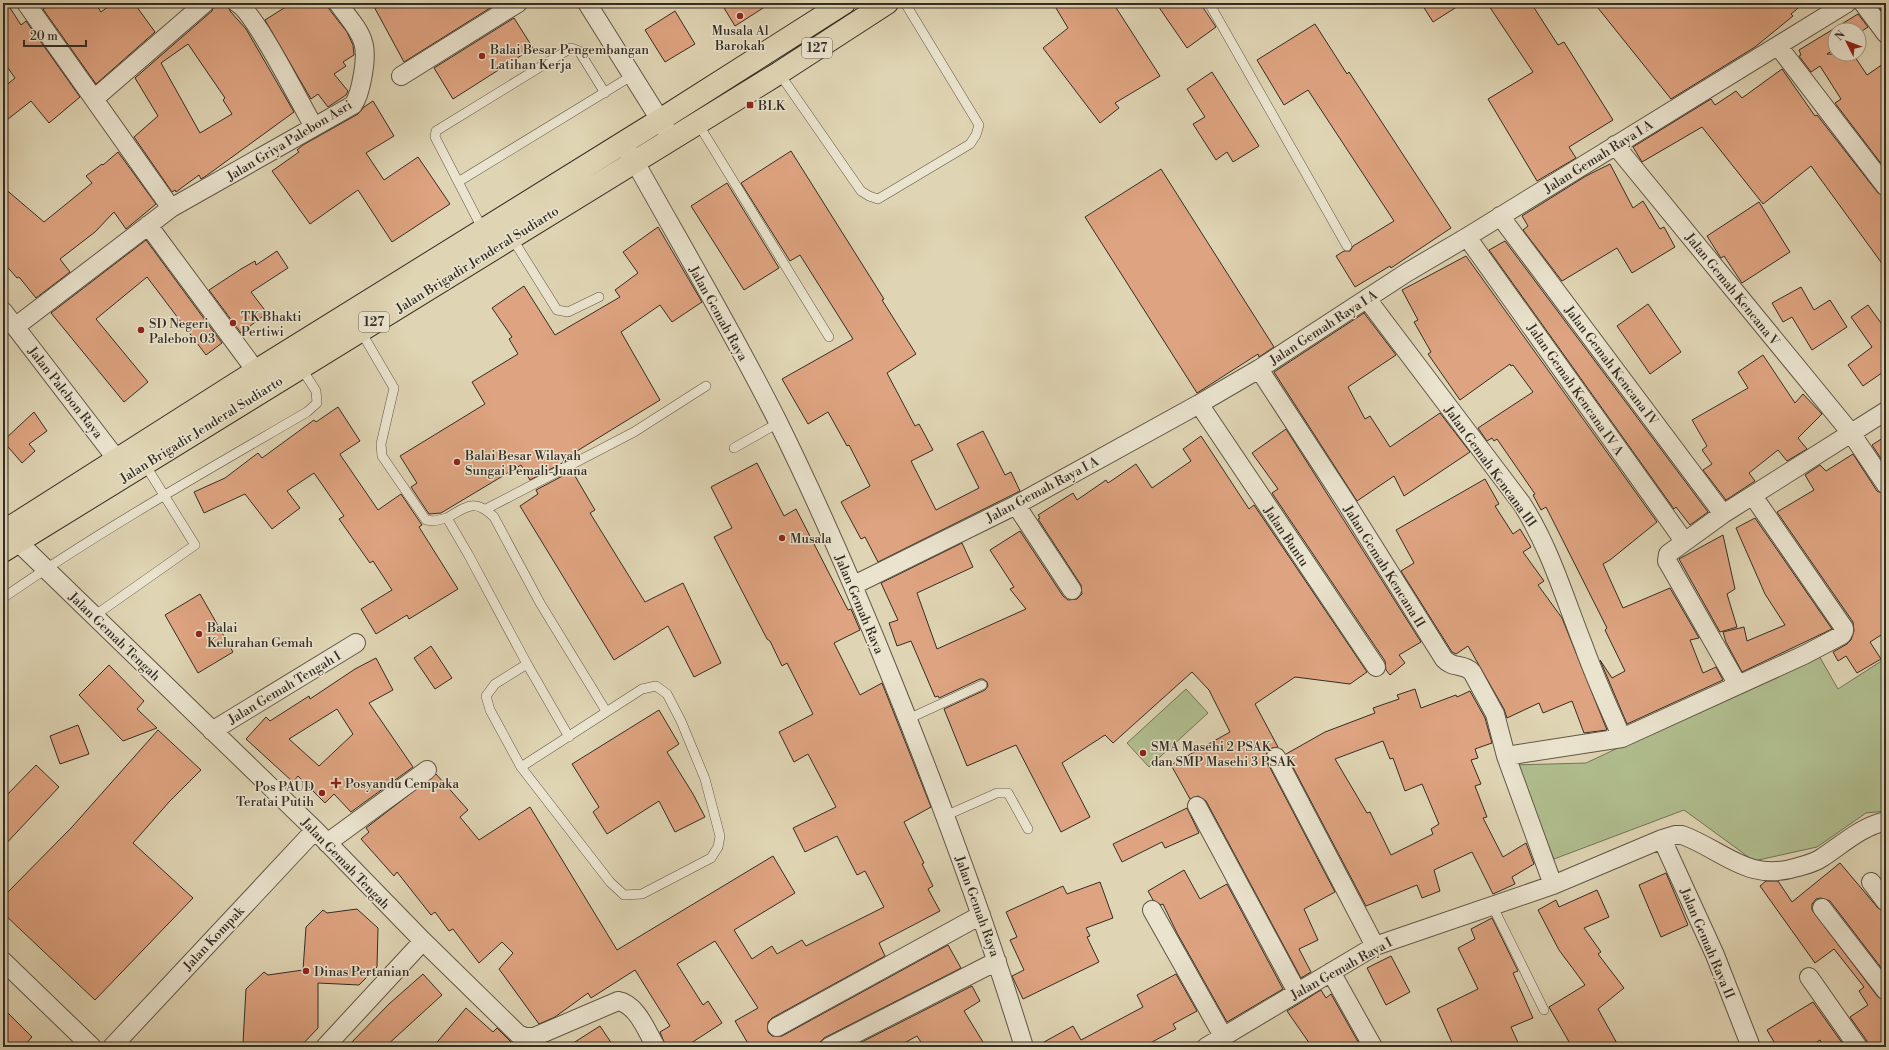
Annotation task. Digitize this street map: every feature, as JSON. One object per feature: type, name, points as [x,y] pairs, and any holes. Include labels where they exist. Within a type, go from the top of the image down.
[{"type":"main road","name":"Jalan Brigadir Jenderal Sudiarto","points":[[8,533],[132,461],[497,234],[635,162],[672,140],[692,113],[841,13],[887,3]]},
{"type":"main road","name":"Jalan Brigadir Jenderal Sudiarto","points":[[497,234],[622,142],[660,120],[692,113],[779,73],[841,13]]},
{"type":"street","points":[[26,3],[171,208]]},
{"type":"street","points":[[94,99],[205,3]]},
{"type":"street","points":[[237,3],[245,9],[260,33],[314,127]]},
{"type":"street","name":"Jalan Griya Palebon Asri","points":[[15,327],[171,208],[353,105],[361,88],[364,43],[338,3]]},
{"type":"street","points":[[401,76],[518,3]]},
{"type":"street","points":[[587,3],[672,140]]},
{"type":"street","name":"Jalan Gemah Raya I A","points":[[854,585],[1016,505],[1199,404],[1259,369],[1406,273],[1847,3]]},
{"type":"street","points":[[1863,3],[1886,34]]},
{"type":"street","points":[[1778,46],[1886,187]]},
{"type":"street","name":"Jalan Gemah Raya","points":[[622,142],[635,162],[726,324],[778,423],[854,585],[945,816],[997,961],[1024,1047]]},
{"type":"street","name":"Jalan Gemah Kencana V","points":[[1615,145],[1851,434],[1886,485]]},
{"type":"street","name":"Jalan Gemah Kencana IV","points":[[1500,216],[1723,514]]},
{"type":"street","points":[[148,225],[261,380]]},
{"type":"street","name":"Jalan Gemah Kencana IV A","points":[[1467,237],[1684,541]]},
{"type":"street","name":"Jalan Gemah Kencana III","points":[[1367,299],[1522,504],[1536,527],[1559,577],[1584,647],[1622,738]]},
{"type":"street","name":"Jalan Palebon Raya","points":[[3,312],[132,461]]},
{"type":"street","name":"Jalan Gemah Kencana II","points":[[1259,369],[1347,504],[1444,659],[1451,665],[1466,668],[1472,672],[1495,714],[1506,756],[1552,885]]},
{"type":"street","name":"Jalan Buntu","points":[[1199,404],[1376,667]]},
{"type":"street","points":[[1738,685],[1667,561],[1668,554],[1723,514],[1886,411]]},
{"type":"street","points":[[1506,756],[1622,738],[1804,655],[1842,635],[1844,628],[1753,496]]},
{"type":"street","points":[[1016,505],[1072,590]]},
{"type":"street","name":"Jalan Gemah Tengah","points":[[8,533],[46,568],[314,830],[423,942],[521,1036],[534,1037],[618,1001],[626,1004],[634,1010],[656,1047]]},
{"type":"street","name":"Jalan Gemah Tengah I","points":[[212,730],[356,643]]},
{"type":"street","points":[[1276,757],[1376,946]]},
{"type":"street","points":[[327,843],[427,770]]},
{"type":"street","points":[[1197,806],[1297,992]]},
{"type":"street","name":"Jalan Gemah Raya I","points":[[1206,1047],[1376,946],[1400,936],[1493,907],[1552,885],[1662,839],[1675,835],[1682,835],[1747,868],[1771,873],[1789,870],[1820,859],[1862,829],[1886,822]]},
{"type":"street","name":"Jalan Kompak","points":[[112,1047],[314,830]]},
{"type":"street","name":"Jalan Gemah Raya II","points":[[1662,839],[1712,948],[1751,1047]]},
{"type":"street","points":[[1871,882],[1886,902]]},
{"type":"street","points":[[1822,908],[1886,991]]},
{"type":"street","points":[[1152,910],[1223,1036]]},
{"type":"street","points":[[776,1027],[981,915]]},
{"type":"street","points":[[326,1047],[423,942]]},
{"type":"street","points":[[3,961],[92,1047]]},
{"type":"street","points":[[829,1047],[997,961]]},
{"type":"street","points":[[1331,972],[1373,1047]]},
{"type":"street","points":[[1809,977],[1858,1047]]},
{"type":"lane","points":[[779,73],[861,191],[878,199],[970,144],[976,135],[979,124],[905,3]]},
{"type":"lane","points":[[1208,3],[1347,246]]},
{"type":"lane","points":[[599,297],[568,312],[557,310],[458,182],[435,138],[436,131],[568,49],[574,48],[580,51],[604,93]]},
{"type":"lane","points":[[458,182],[633,75]]},
{"type":"lane","points":[[692,113],[829,337]]},
{"type":"lane","points":[[355,322],[394,388],[381,444],[382,456],[426,520],[434,521],[447,518],[466,506],[477,505],[486,509],[494,517],[540,603],[606,711]]},
{"type":"lane","points":[[3,598],[46,568],[164,495],[307,412],[317,403],[316,391],[296,358]]},
{"type":"lane","points":[[486,509],[634,432],[706,386]]},
{"type":"lane","points":[[734,448],[778,423]]},
{"type":"lane","points":[[94,616],[195,545],[164,495],[132,461]]},
{"type":"lane","points":[[447,518],[569,737]]},
{"type":"lane","points":[[521,767],[642,688],[656,686],[667,694],[681,721],[704,779],[720,836],[718,847],[711,858],[642,894],[624,894],[610,882],[521,767],[490,710],[486,696],[495,684],[527,664]]},
{"type":"lane","points":[[908,719],[982,685]]},
{"type":"lane","points":[[945,816],[996,793],[1008,793],[1028,828]]},
{"type":"lane","points":[[1493,907],[1544,1010]]},
{"type":"green space","points":[[1818,654],[1838,689],[1886,658],[1886,811],[1866,813],[1817,847],[1754,861],[1684,810],[1554,859],[1514,765],[1586,763]]},
{"type":"green space","points":[[1186,689],[1208,713],[1149,767],[1127,743]]},
{"type":"building","points":[[3,3],[7,3],[21,25],[26,21],[80,97],[49,123],[31,101],[3,123],[3,88],[15,78],[3,61]]},
{"type":"building","points":[[53,3],[95,3],[101,12],[113,3],[134,3],[155,32],[96,84],[43,9]]},
{"type":"building","points":[[215,3],[227,3],[230,11],[246,29],[294,112],[206,176],[201,179],[199,175],[176,192],[175,190],[172,192],[134,137],[158,116],[135,78],[212,11]],"holes":[[[188,44],[225,98],[223,100],[232,114],[200,133],[161,63]]]},
{"type":"building","points":[[292,3],[328,3],[329,9],[347,32],[353,45],[354,55],[343,62],[346,66],[334,74],[348,91],[346,95],[328,107],[318,94],[311,99],[265,20]]},
{"type":"building","points":[[372,3],[498,3],[404,62]]},
{"type":"building","name":"Musala Al Barokah","points":[[721,3],[771,3],[735,26]]},
{"type":"building","points":[[1053,3],[1113,3],[1160,76],[1115,103],[1119,108],[1100,123],[1043,48],[1068,28]]},
{"type":"building","points":[[1156,3],[1200,3],[1216,27],[1187,48]]},
{"type":"building","points":[[1421,3],[1463,3],[1433,22]]},
{"type":"building","points":[[1487,3],[1531,3],[1558,45],[1564,42],[1613,120],[1569,147],[1576,158],[1537,181],[1488,99],[1533,72]]},
{"type":"building","points":[[1594,3],[1804,3],[1791,14],[1793,16],[1755,47],[1671,99]]},
{"type":"building","points":[[1876,3],[1886,3],[1885,16]]},
{"type":"building","points":[[675,11],[695,44],[665,62],[645,30]]},
{"type":"building","points":[[1858,14],[1864,22],[1845,22]]},
{"type":"building","name":"Balai Besar Pengembangan Latihan Kerja","points":[[514,18],[533,48],[453,99],[434,68]]},
{"type":"building","points":[[1315,24],[1347,74],[1349,72],[1451,228],[1391,268],[1390,266],[1355,287],[1336,256],[1344,251],[1350,251],[1353,246],[1394,221],[1308,90],[1284,105],[1257,60]]},
{"type":"building","points":[[1827,33],[1827,62],[1858,62],[1867,75],[1886,62],[1886,170],[1835,103],[1841,99],[1820,66],[1811,72],[1799,56],[1801,55],[1799,50]]},
{"type":"building","points":[[1782,69],[1815,116],[1817,115],[1878,193],[1886,197],[1886,269],[1811,166],[1763,204],[1702,127],[1642,162],[1633,147],[1711,99],[1715,105],[1736,91],[1742,98]]},
{"type":"building","points":[[1212,72],[1259,146],[1233,162],[1227,152],[1216,160],[1193,124],[1205,117],[1187,89]]},
{"type":"building","points":[[373,101],[394,136],[366,153],[384,180],[418,157],[450,204],[392,242],[358,190],[310,224],[272,171],[299,152],[297,150],[303,145],[358,114],[364,107]]},
{"type":"building","points":[[791,151],[884,299],[882,300],[916,354],[887,373],[915,426],[919,424],[933,450],[911,461],[936,510],[979,488],[957,444],[983,431],[1005,475],[1011,472],[1020,491],[878,562],[865,537],[861,539],[841,502],[870,486],[849,445],[847,446],[828,412],[808,424],[782,379],[853,339],[800,255],[790,261],[741,183]]},
{"type":"building","points":[[118,152],[156,204],[126,229],[114,212],[95,232],[60,259],[70,272],[36,298],[19,277],[17,278],[3,262],[3,187],[44,222],[92,183],[86,176],[102,164],[103,165]]},
{"type":"building","points":[[1610,164],[1633,208],[1643,201],[1660,229],[1664,227],[1675,247],[1632,273],[1617,248],[1562,281],[1523,230],[1528,226],[1522,216],[1586,176]]},
{"type":"building","points":[[1161,169],[1274,347],[1259,357],[1258,354],[1197,393],[1085,217]]},
{"type":"building","points":[[727,183],[779,268],[744,290],[691,206]]},
{"type":"building","points":[[1759,202],[1790,252],[1742,283],[1724,256],[1721,258],[1707,236]]},
{"type":"building","points":[[658,227],[702,302],[672,322],[660,305],[621,332],[660,400],[564,459],[566,461],[530,480],[521,465],[441,513],[429,514],[411,487],[417,483],[400,456],[485,404],[472,382],[518,354],[509,339],[512,337],[492,308],[524,286],[555,335],[620,297],[615,290],[638,273],[623,252]]},
{"type":"building","points":[[146,240],[222,343],[206,355],[147,277],[96,319],[148,382],[124,402],[51,313]]},
{"type":"building","points":[[1505,241],[1708,512],[1690,525],[1676,507],[1674,509],[1489,250]]},
{"type":"building","points":[[277,251],[288,268],[251,292],[267,313],[241,333],[209,290],[241,269],[255,261],[256,265]]},
{"type":"building","points":[[1466,256],[1657,522],[1603,564],[1623,608],[1670,588],[1699,638],[1690,640],[1703,673],[1716,667],[1723,680],[1627,724],[1600,660],[1612,678],[1625,671],[1605,630],[1607,628],[1546,507],[1541,510],[1533,495],[1535,494],[1497,439],[1494,441],[1492,438],[1487,441],[1478,428],[1533,392],[1513,365],[1511,366],[1510,364],[1460,400],[1428,354],[1431,352],[1414,322],[1418,320],[1402,290]]},
{"type":"building","points":[[1801,287],[1814,310],[1830,300],[1847,327],[1812,350],[1792,317],[1783,322],[1772,303]]},
{"type":"building","points":[[1648,304],[1681,352],[1650,374],[1617,326]]},
{"type":"building","points":[[1868,305],[1886,330],[1886,370],[1863,386],[1848,365],[1872,347],[1851,317]]},
{"type":"building","points":[[1364,313],[1396,355],[1348,387],[1365,419],[1370,416],[1390,447],[1440,413],[1470,452],[1404,496],[1394,476],[1357,501],[1274,372]]},
{"type":"building","points":[[1763,355],[1795,403],[1803,394],[1822,414],[1798,438],[1807,449],[1787,461],[1778,450],[1749,473],[1755,481],[1726,500],[1703,470],[1712,464],[1702,450],[1707,446],[1692,420],[1748,388],[1738,372]]},
{"type":"building","points":[[338,407],[360,441],[340,454],[341,456],[378,510],[401,494],[422,525],[419,527],[458,589],[409,619],[407,615],[376,634],[361,609],[392,590],[373,561],[370,563],[339,519],[344,516],[314,473],[287,491],[300,508],[272,529],[245,494],[204,513],[194,492],[225,478],[258,453],[262,458],[314,420],[316,422]]},
{"type":"building","points":[[34,412],[47,431],[29,444],[35,451],[22,463],[3,441]]},
{"type":"building","points":[[1286,429],[1421,642],[1399,655],[1405,663],[1390,675],[1386,670],[1385,661],[1272,493],[1278,489],[1252,453]]},
{"type":"building","points":[[1201,436],[1249,509],[1254,505],[1367,672],[1350,684],[1295,677],[1255,704],[1278,747],[1267,751],[1267,762],[1335,892],[1304,909],[1318,940],[1299,949],[1311,972],[1301,978],[1206,801],[1198,796],[1190,799],[1171,765],[1230,732],[1209,690],[1192,672],[1113,743],[1105,735],[1062,763],[1090,817],[1061,832],[1016,745],[967,766],[944,709],[985,690],[988,686],[987,682],[980,679],[939,698],[938,696],[935,697],[911,641],[897,646],[889,623],[898,620],[881,583],[962,543],[973,567],[917,593],[937,649],[1026,609],[1010,589],[1014,587],[990,550],[1020,531],[1063,596],[1068,600],[1077,599],[1082,594],[1081,585],[1038,519],[1040,518],[1038,515],[1073,493],[1077,500],[1106,480],[1108,483],[1136,464],[1152,488],[1191,461],[1183,449]]},
{"type":"building","points":[[1886,436],[1886,466],[1872,445]]},
{"type":"building","points":[[1853,454],[1877,491],[1886,495],[1886,632],[1870,642],[1881,659],[1857,673],[1846,656],[1838,661],[1833,652],[1851,640],[1854,631],[1853,622],[1777,512],[1814,490],[1805,475],[1820,465],[1826,471]]},
{"type":"building","points":[[757,463],[784,516],[796,509],[848,610],[851,609],[860,630],[834,643],[860,695],[882,683],[931,807],[904,822],[924,863],[922,864],[933,886],[928,889],[940,911],[879,943],[885,956],[772,1018],[768,1022],[768,1032],[772,1036],[782,1036],[948,945],[961,968],[824,1038],[820,1042],[819,1047],[750,1047],[735,1021],[758,1008],[715,941],[677,964],[703,1005],[708,1001],[722,1023],[685,1047],[666,1047],[660,1032],[670,1026],[635,970],[591,998],[588,993],[555,1017],[539,1024],[499,969],[513,953],[502,942],[479,963],[453,929],[449,931],[435,912],[431,915],[397,872],[394,876],[361,839],[369,832],[366,828],[436,774],[468,810],[460,817],[479,840],[530,807],[617,950],[773,856],[795,893],[734,930],[752,959],[772,946],[777,954],[802,940],[806,946],[884,907],[865,871],[857,875],[837,836],[805,852],[793,828],[836,807],[808,754],[794,762],[779,732],[813,714],[787,663],[782,666],[714,537],[732,528],[711,487]]},
{"type":"building","points":[[572,471],[595,510],[590,513],[645,602],[683,583],[721,663],[694,677],[668,626],[614,660],[520,506],[538,494],[536,490]]},
{"type":"building","points":[[1485,479],[1499,504],[1495,506],[1513,534],[1520,529],[1531,547],[1523,552],[1544,581],[1538,585],[1562,618],[1607,730],[1584,733],[1572,701],[1543,713],[1539,703],[1507,718],[1504,709],[1468,646],[1456,654],[1452,652],[1401,571],[1414,563],[1396,530]]},
{"type":"building","points":[[1755,518],[1832,629],[1742,672],[1726,642],[1723,632],[1744,627],[1747,641],[1785,625],[1765,594],[1736,528]]},
{"type":"building","points":[[1723,535],[1735,589],[1727,594],[1737,627],[1720,632],[1679,559]]},
{"type":"building","name":"Balai Kelurahan Gemah","points":[[200,594],[233,652],[198,673],[165,615]]},
{"type":"building","points":[[431,646],[452,678],[435,689],[414,658]]},
{"type":"building","points":[[376,658],[393,690],[369,703],[413,767],[351,812],[334,794],[325,803],[298,776],[293,782],[246,739],[266,717],[270,721],[309,696],[310,699],[355,669]],"holes":[[[337,709],[353,734],[319,766],[289,739]]]},
{"type":"building","points":[[109,665],[144,701],[137,709],[157,728],[123,741],[79,695]]},
{"type":"building","points":[[1415,689],[1421,708],[1456,695],[1457,697],[1470,691],[1485,718],[1492,743],[1475,749],[1478,758],[1471,760],[1481,784],[1475,786],[1487,817],[1483,818],[1503,857],[1526,843],[1534,864],[1512,877],[1515,884],[1493,894],[1472,852],[1434,870],[1440,891],[1422,898],[1417,885],[1366,906],[1286,754],[1325,732],[1375,713],[1373,708],[1399,699],[1397,695]],"holes":[[[1383,741],[1390,759],[1393,758],[1405,791],[1422,784],[1439,824],[1431,829],[1433,834],[1391,855],[1370,812],[1367,813],[1335,759]]]},
{"type":"building","points":[[659,710],[679,744],[667,752],[693,794],[705,817],[675,832],[659,801],[607,834],[593,812],[599,807],[572,764]]},
{"type":"building","points":[[78,725],[89,754],[60,764],[50,736]]},
{"type":"building","points":[[158,730],[201,770],[169,802],[133,843],[193,898],[95,1000],[3,913],[3,897],[72,827]]},
{"type":"building","points":[[36,765],[59,787],[3,847],[3,799]]},
{"type":"building","points":[[1187,808],[1199,833],[1165,848],[1162,842],[1122,862],[1113,844]]},
{"type":"building","points":[[1840,863],[1878,908],[1886,912],[1886,974],[1830,901],[1821,898],[1816,899],[1812,904],[1812,910],[1878,997],[1886,1001],[1886,1047],[1868,1047],[1867,1041],[1850,1017],[1868,1005],[1859,991],[1864,987],[1834,949],[1815,963],[1760,886],[1766,881],[1778,881],[1792,902]]},
{"type":"building","points":[[1184,870],[1200,899],[1227,884],[1283,989],[1227,1022],[1177,933],[1163,904],[1161,905],[1153,900],[1148,891]]},
{"type":"building","points":[[1666,873],[1688,925],[1661,937],[1639,885]]},
{"type":"building","points":[[1100,882],[1113,918],[1086,928],[1090,936],[1087,937],[1099,962],[1023,999],[1012,976],[1024,970],[1010,940],[1017,937],[1006,912],[1063,886],[1067,894]]},
{"type":"building","points":[[1597,890],[1609,917],[1584,928],[1601,952],[1598,954],[1624,988],[1598,1009],[1619,1047],[1572,1047],[1549,1007],[1585,985],[1559,950],[1538,910],[1556,900],[1559,907]]},
{"type":"building","points":[[357,909],[378,928],[377,967],[359,985],[318,983],[318,1028],[300,1047],[243,1043],[246,989],[264,972],[268,975],[303,970],[306,927],[323,910],[327,913]]},
{"type":"building","points":[[1492,918],[1518,971],[1513,973],[1533,1018],[1511,1027],[1520,1047],[1454,1047],[1437,1009],[1478,989],[1458,948],[1475,939],[1471,929]]},
{"type":"building","points":[[1391,956],[1410,992],[1386,1005],[1367,968]]},
{"type":"building","points":[[423,974],[442,995],[385,1047],[347,1047],[389,1004]]},
{"type":"building","points":[[1176,974],[1197,1011],[1173,1024],[1176,1029],[1143,1047],[1035,1047],[1073,1026],[1081,1040],[1143,1007],[1137,995]]},
{"type":"building","points":[[972,986],[980,1001],[964,1011],[986,1047],[924,1047],[917,1036],[897,1047],[852,1047]]},
{"type":"building","points":[[1321,990],[1326,998],[1331,994],[1361,1047],[1312,1047],[1287,1011]]},
{"type":"building","points":[[1813,1002],[1845,1047],[1824,1047],[1820,1040],[1809,1047],[1777,1047],[1767,1030]]},
{"type":"building","points":[[3,1008],[32,1037],[23,1047],[3,1047]]},
{"type":"building","points":[[466,1008],[493,1032],[497,1028],[516,1047],[433,1047]]},
{"type":"building","points":[[600,1026],[614,1047],[567,1047]]},
{"type":"place","name":"Musala Al Barokah","points":[[740,16]]},
{"type":"place","name":"Balai Besar Pengembangan Latihan Kerja","points":[[482,56]]},
{"type":"place","name":"BLK","points":[[750,105]]},
{"type":"place","name":"TK Bhakti Pertiwi","points":[[233,323]]},
{"type":"place","name":"SD Negeri Palebon 03","points":[[141,330]]},
{"type":"place","name":"Balai Besar Wilayah Sungai Pemali-Juana","points":[[457,462]]},
{"type":"place","name":"Musala","points":[[782,538]]},
{"type":"place","name":"Balai Kelurahan Gemah","points":[[199,634]]},
{"type":"place","name":"SMA Masehi 2 PSAK dan SMP Masehi 3 PSAK","points":[[1143,753]]},
{"type":"place","name":"Posyandu Cempaka","points":[[336,783]]},
{"type":"place","name":"Pos PAUD Teratai Putih","points":[[322,793]]},
{"type":"place","name":"Dinas Pertanian","points":[[306,971]]}]
